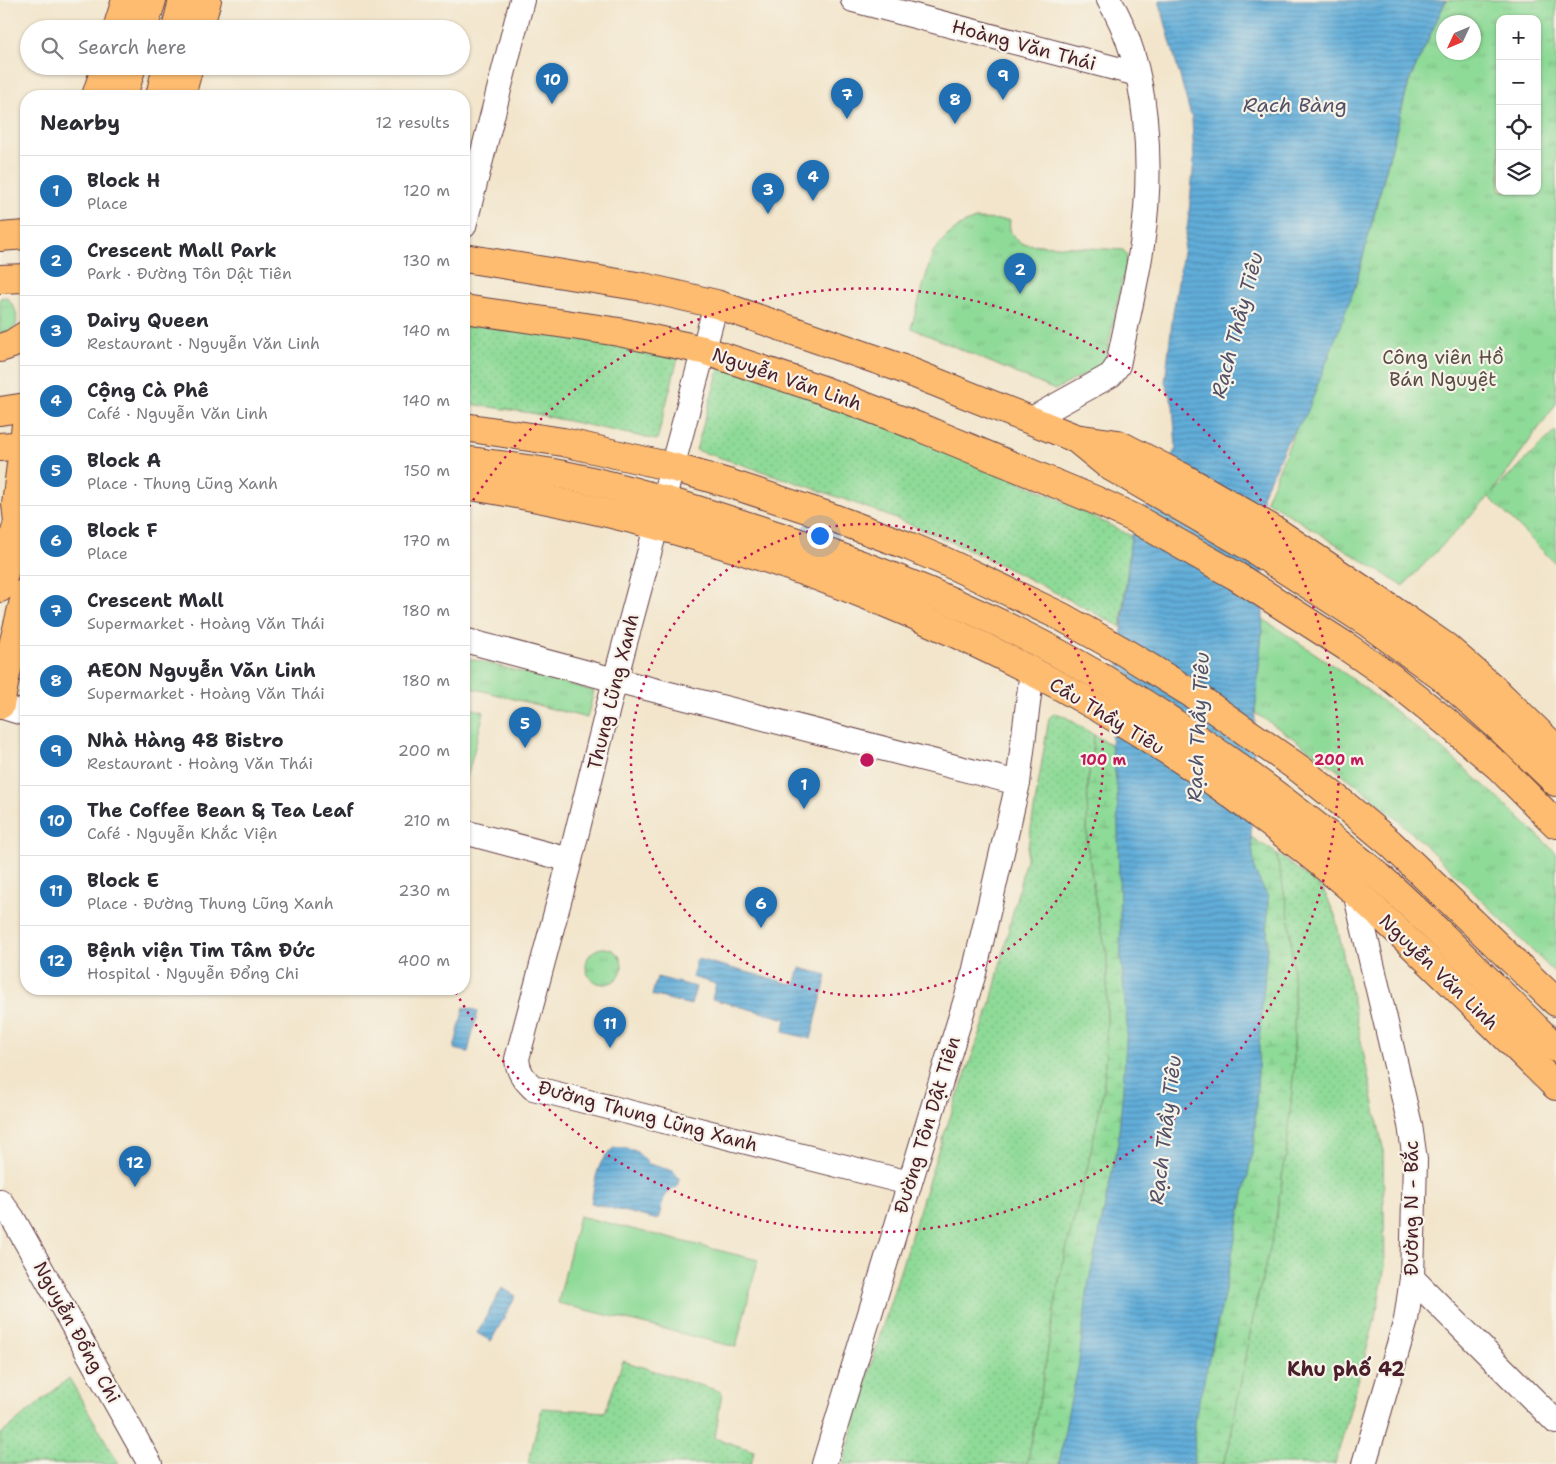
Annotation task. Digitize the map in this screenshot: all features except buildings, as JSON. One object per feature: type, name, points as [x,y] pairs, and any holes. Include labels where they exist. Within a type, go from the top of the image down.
[{"type":"main road","points":[[120,20],[126,0]]},
{"type":"main road","points":[[146,20],[152,0]]},
{"type":"main road","points":[[178,20],[184,0]]},
{"type":"main road","points":[[201,20],[207,0]]},
{"type":"main road","points":[[98,90],[103,75]]},
{"type":"main road","points":[[125,90],[129,75]]},
{"type":"main road","points":[[161,90],[165,75]]},
{"type":"main road","points":[[184,90],[188,75]]},
{"type":"main road","points":[[0,236],[20,235]]},
{"type":"main road","points":[[470,259],[643,287],[716,304],[898,367],[1113,455],[1247,545],[1446,648],[1495,690],[1556,749]]},
{"type":"main road","points":[[0,279],[20,278]]},
{"type":"main road","name":"Nguyễn Văn Linh","points":[[470,310],[619,332],[703,350],[820,388],[1096,500],[1160,532],[1211,562],[1347,647],[1389,676],[1498,766],[1556,824]]},
{"type":"main road","points":[[0,348],[20,339]]},
{"type":"main road","points":[[0,411],[20,408]]},
{"type":"main road","points":[[470,429],[563,442],[672,467],[731,484],[873,532],[944,561],[1062,617],[1191,693],[1301,770],[1390,843],[1556,1002]]},
{"type":"main road","points":[[0,588],[18,522],[14,508],[17,453]]},
{"type":"main road","points":[[470,461],[566,476],[663,499]]},
{"type":"main road","points":[[470,486],[560,502],[656,525],[775,562],[879,600],[947,629],[1036,674]]},
{"type":"main road","name":"Cầu Thầy Tiêu","points":[[663,499],[864,565],[990,619],[1052,650],[1128,694],[1203,743],[1265,786],[1332,839]]},
{"type":"main road","points":[[1375,612],[1443,678],[1502,729],[1556,782]]},
{"type":"main road","points":[[1,701],[20,617]]},
{"type":"main road","name":"Cầu Thầy Tiêu","points":[[1036,674],[1127,726],[1187,764],[1252,809],[1318,862]]},
{"type":"main road","points":[[1,701],[20,679]]},
{"type":"main road","name":"Nguyễn Văn Linh","points":[[1332,839],[1406,901],[1556,1048]]},
{"type":"main road","name":"Nguyễn Văn Linh","points":[[1318,862],[1355,892],[1396,930],[1556,1086]]},
{"type":"street","points":[[470,203],[522,0]]},
{"type":"street","name":"Hoàng Văn Thái","points":[[853,0],[1136,66]]},
{"type":"street","name":"Hoàng Văn Thái","points":[[911,0],[1136,66]]},
{"type":"street","points":[[1030,420],[1111,375],[1118,365],[1142,246],[1147,177],[1146,127],[1136,66],[1126,36],[1109,0]]},
{"type":"street","name":"Thung Lũng Xanh","points":[[570,860],[615,680],[716,304]]},
{"type":"street","points":[[470,642],[1018,783]]},
{"type":"street","name":"Đường Tôn Dật Tiên","points":[[824,1464],[974,973],[1018,783],[1036,674]]},
{"type":"street","points":[[1,701],[20,711]]},
{"type":"street","points":[[470,834],[570,860]]},
{"type":"street","name":"Đường Thung Lũng Xanh","points":[[570,860],[517,1059],[518,1070],[525,1081],[542,1091],[909,1183]]},
{"type":"street","name":"Đường N - Bắc","points":[[1355,892],[1410,1124],[1415,1160],[1412,1278],[1406,1320],[1364,1464]]},
{"type":"street","name":"Nguyễn Đổng Chi","points":[[0,1201],[12,1217],[150,1464]]},
{"type":"street","points":[[1412,1278],[1556,1422]]},
{"type":"green space","name":"Công viên Hồ Bán Nguyệt","points":[[1446,0],[1556,0],[1556,404],[1492,493],[1556,432],[1556,564],[1489,497],[1403,586],[1266,500],[1355,287],[1409,82],[1436,22],[1436,60],[1481,60],[1481,15],[1439,15]]},
{"type":"green space","points":[[975,219],[1010,220],[1012,235],[1024,244],[1123,250],[1127,254],[1105,361],[1102,365],[1055,390],[911,328],[933,252],[945,238],[961,225]]},
{"type":"green space","points":[[6,297],[15,310],[17,317],[16,326],[0,336],[0,298]]},
{"type":"green space","points":[[470,319],[679,354],[657,440],[531,413],[470,404]]},
{"type":"green space","points":[[720,366],[805,391],[1053,496],[1131,536],[1121,627],[999,564],[905,522],[807,486],[696,450]]},
{"type":"green space","points":[[1263,619],[1351,678],[1425,735],[1492,792],[1556,853],[1556,974],[1453,872],[1390,813],[1324,760],[1255,713]]},
{"type":"green space","points":[[470,659],[594,691],[587,718],[470,688]]},
{"type":"green space","points":[[470,708],[484,712],[470,767]]},
{"type":"green space","points":[[1055,713],[1064,716],[1094,735],[1088,782],[1087,842],[1096,905],[1107,956],[1107,1022],[1104,1088],[1087,1170],[1061,1270],[1027,1464],[843,1464],[878,1341],[938,1151],[990,1006],[1026,859],[1049,718]]},
{"type":"green space","points":[[1094,735],[1139,761],[1138,969],[1091,1464],[1027,1464],[1061,1270],[1088,1165],[1104,1088],[1107,956],[1096,905],[1087,842],[1088,782]]},
{"type":"green space","points":[[1251,837],[1276,853],[1290,922],[1294,993],[1294,1067],[1287,1147],[1274,1231],[1255,1307],[1229,1445],[1223,1464],[1161,1464]]},
{"type":"green space","points":[[1276,853],[1323,889],[1335,915],[1383,1148],[1385,1266],[1376,1316],[1335,1464],[1223,1464],[1229,1445],[1255,1307],[1274,1231],[1287,1147],[1294,1067],[1294,993],[1290,922]]},
{"type":"green space","points":[[604,948],[611,949],[617,953],[621,959],[621,973],[617,979],[611,983],[604,984],[597,983],[591,979],[587,973],[586,966],[587,959],[591,953],[597,949]]},
{"type":"green space","points":[[579,1216],[758,1260],[736,1347],[558,1303]]},
{"type":"green space","points":[[623,1361],[722,1392],[715,1438],[754,1451],[751,1464],[528,1464],[542,1408],[605,1412]]},
{"type":"green space","points":[[69,1378],[119,1464],[0,1464],[0,1435]]},
{"type":"water","name":"Rạch Bàng","points":[[1159,0],[1446,0],[1439,15],[1436,15],[1436,22],[1409,82],[1355,287],[1307,413],[1287,442],[1262,496],[1263,619],[1255,713],[1251,837],[1255,872],[1268,897],[1267,948],[1254,1144],[1223,1300],[1194,1422],[1195,1464],[1059,1464],[1078,1369],[1088,1286],[1118,1143],[1127,1026],[1121,959],[1117,787],[1111,744],[1131,536],[1176,448],[1173,405],[1165,382],[1173,313],[1188,222],[1194,160],[1192,120]]},
{"type":"water","points":[[697,959],[795,985],[800,968],[827,975],[811,1039],[783,1032],[786,1019],[712,999],[716,984],[692,977]]},
{"type":"water","points":[[657,977],[696,987],[691,1005],[652,995]]},
{"type":"water","points":[[464,1007],[478,1011],[468,1052],[454,1049]]},
{"type":"water","points":[[614,1148],[636,1151],[649,1164],[673,1171],[679,1178],[677,1187],[665,1194],[658,1220],[591,1203],[600,1165]]},
{"type":"water","points":[[502,1288],[516,1296],[491,1341],[477,1333]]},
{"type":"place","name":"Nhà Hàng 48 Bistro","points":[[1003,100]]},
{"type":"place","name":"The Coffee Bean & Tea Leaf","points":[[552,104]]},
{"type":"place","name":"Crescent Mall","points":[[847,119]]},
{"type":"place","name":"AEON Nguyễn Văn Linh","points":[[955,124]]},
{"type":"place","name":"Cộng Cà Phê","points":[[813,201]]},
{"type":"place","name":"Dairy Queen","points":[[768,214]]},
{"type":"place","name":"Crescent Mall Park","points":[[1020,294]]},
{"type":"place","name":"Block A","points":[[525,748]]},
{"type":"place","name":"Block H","points":[[804,809]]},
{"type":"place","name":"Block F","points":[[761,928]]},
{"type":"place","name":"Block E","points":[[610,1048]]},
{"type":"place","name":"Bệnh viện Tim Tâm Đức","points":[[135,1187]]},
{"type":"district","name":"Khu phố 42","points":[[1346,1369]]},
{"type":"water label","name":"Rạch Thầy Tiêu","points":[[1237,325]]},
{"type":"water label","name":"Rạch Thầy Tiêu","points":[[1198,727]]},
{"type":"water label","name":"Rạch Thầy Tiêu","points":[[1165,1130]]}]
